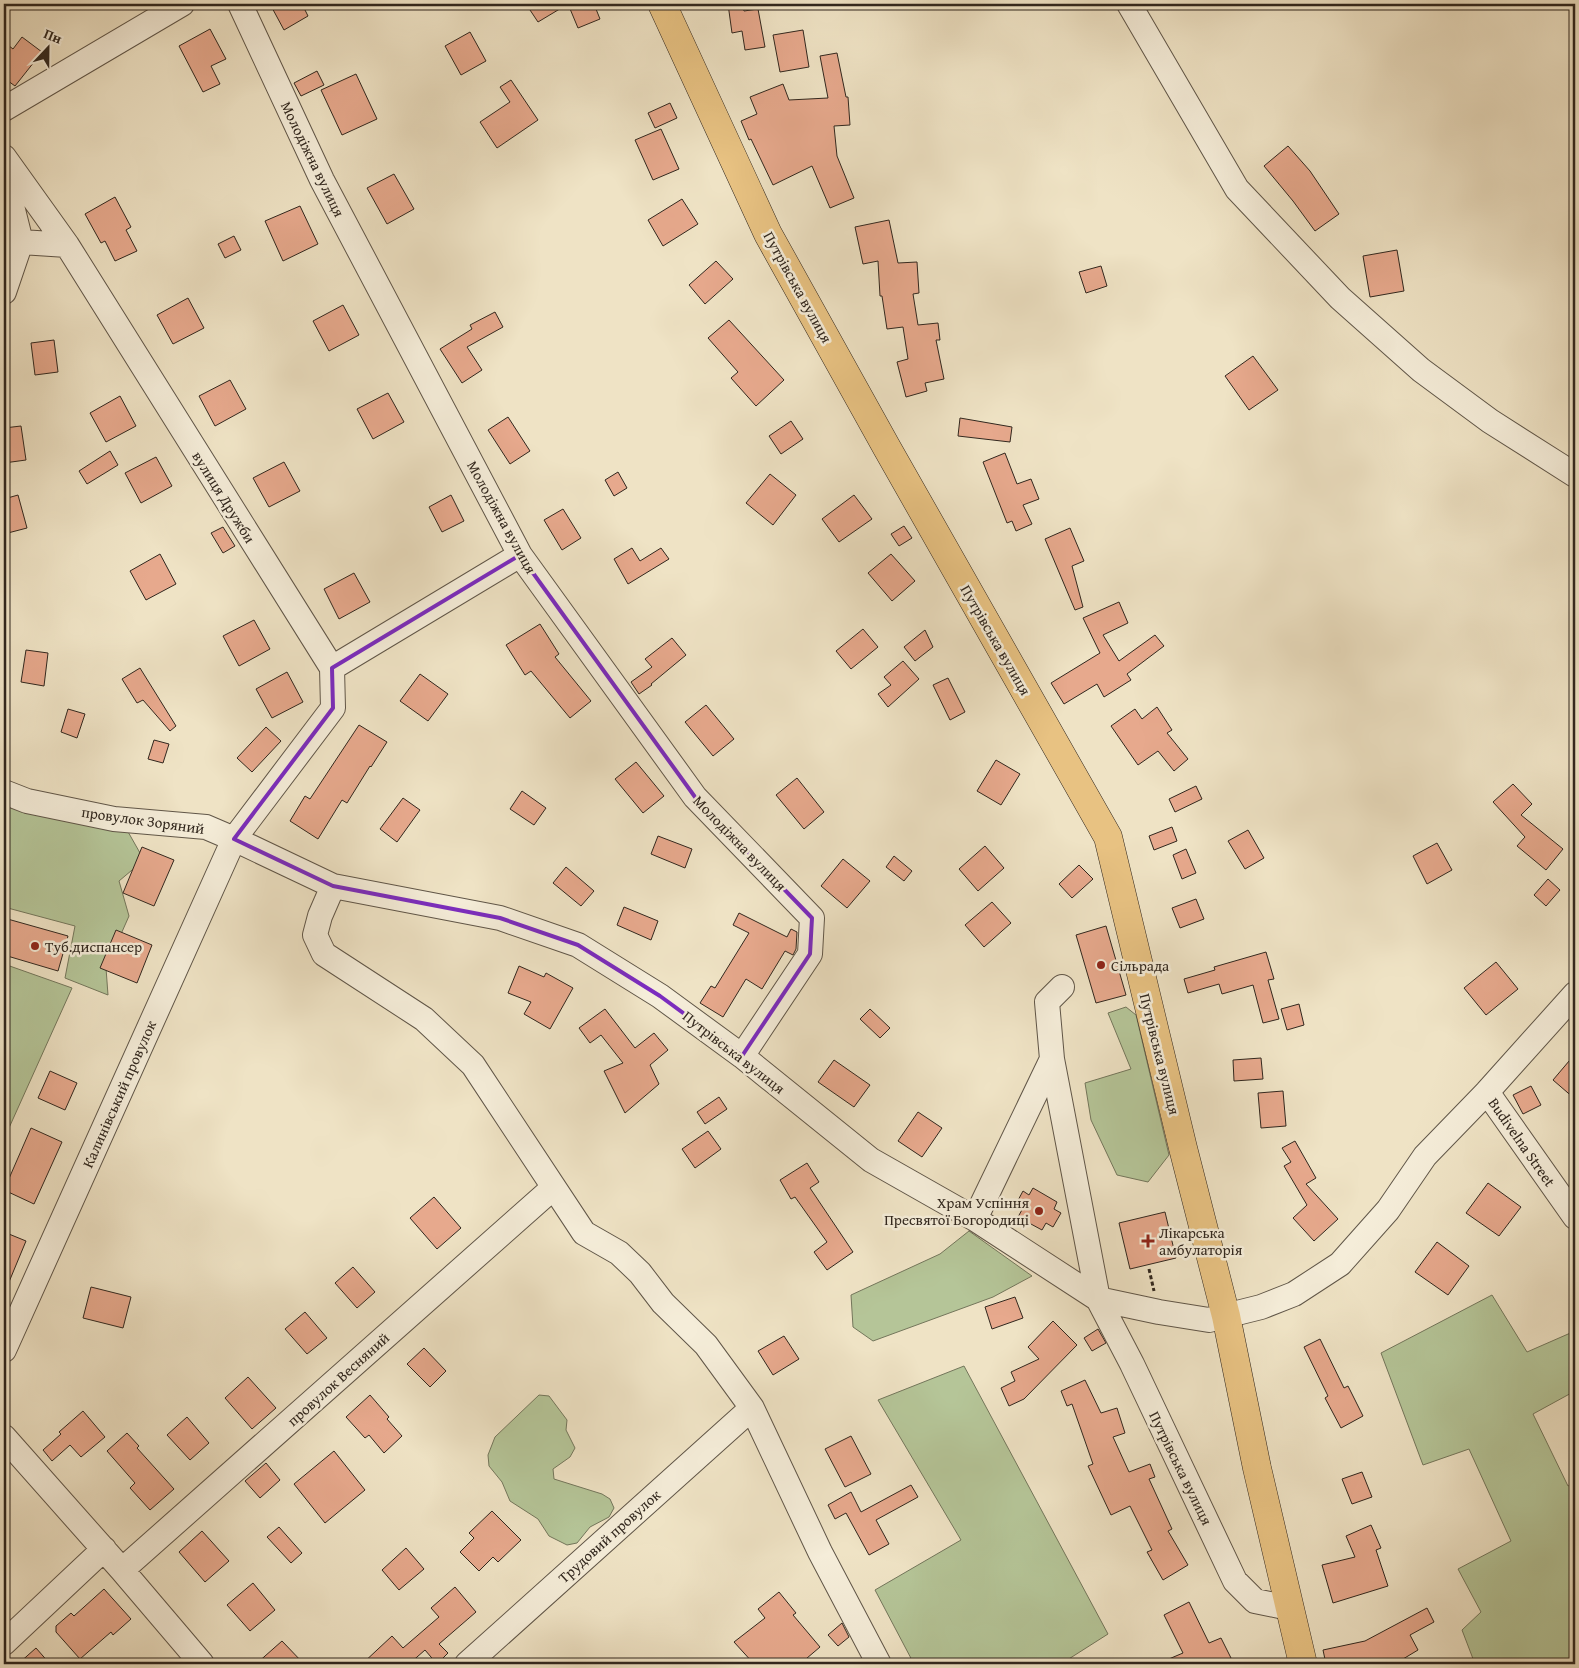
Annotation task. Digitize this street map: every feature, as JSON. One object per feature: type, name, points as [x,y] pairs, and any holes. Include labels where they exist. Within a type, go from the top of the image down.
[{"type":"main road","name":"Путрівська вулиця","points":[[662,4],[768,234],[1108,837],[1183,1148],[1226,1316],[1257,1468],[1303,1664]]},
{"type":"street","points":[[4,108],[182,4]]},
{"type":"street","name":"Молодіжна вулиця","points":[[240,4],[322,180],[520,555],[695,797],[812,918],[810,954],[742,1056]]},
{"type":"street","points":[[1129,4],[1237,189],[1340,298],[1421,370],[1490,421],[1575,475]]},
{"type":"street","name":"вулиця Дружби","points":[[4,157],[66,245],[332,668]]},
{"type":"street","points":[[4,174],[21,242],[4,292]]},
{"type":"street","points":[[21,242],[66,245]]},
{"type":"street","points":[[234,838],[333,708],[332,668],[520,555]]},
{"type":"street","name":"провулок Зоряний","points":[[4,792],[27,801],[114,819],[206,827],[234,838],[334,886]]},
{"type":"street","name":"Калинівський провулок","points":[[4,1350],[234,838]]},
{"type":"street","points":[[334,886],[320,916],[314,935],[324,954],[424,1019],[473,1065],[584,1233],[619,1253],[640,1273],[663,1303],[706,1345],[752,1408],[820,1552],[879,1664]]},
{"type":"street","name":"Путрівська вулиця","points":[[334,886],[500,918],[578,945],[660,996],[742,1056],[871,1160],[975,1219],[1098,1299],[1208,1320],[1226,1316]]},
{"type":"street","points":[[1062,987],[1047,1002],[1052,1059],[1098,1299]]},
{"type":"street","points":[[1226,1316],[1260,1307],[1294,1294],[1340,1264],[1388,1210],[1425,1156],[1487,1092],[1575,994]]},
{"type":"street","points":[[975,1219],[1052,1059]]},
{"type":"street","name":"Budivelna Street","points":[[1487,1092],[1575,1218]]},
{"type":"street","name":"провулок Весняний","points":[[122,1570],[553,1188]]},
{"type":"street","name":"Путрівська вулиця","points":[[1098,1299],[1136,1373],[1235,1581],[1255,1601],[1290,1608]]},
{"type":"street","name":"Трудовий провулок","points":[[467,1664],[752,1408]]},
{"type":"street","points":[[4,1437],[104,1549],[202,1664]]},
{"type":"street","points":[[4,1643],[104,1549]]},
{"type":"highlighted area","points":[[520,555],[695,797],[812,918],[810,954],[742,1056],[660,996],[578,945],[500,918],[333,886],[234,839],[333,708],[332,668]]},
{"type":"green space","points":[[4,798],[127,830],[144,860],[119,881],[129,916],[106,968],[108,995],[65,978],[75,926],[4,907]]},
{"type":"green space","points":[[4,964],[72,988],[4,1139]]},
{"type":"green space","points":[[1126,1007],[1136,1015],[1169,1155],[1148,1182],[1117,1175],[1091,1120],[1085,1083],[1131,1069],[1108,1013]]},
{"type":"green space","points":[[969,1231],[1032,1276],[993,1297],[873,1341],[853,1327],[851,1295],[940,1254]]},
{"type":"green space","points":[[1492,1295],[1527,1352],[1575,1331],[1575,1391],[1533,1414],[1568,1486],[1575,1483],[1575,1664],[1475,1664],[1462,1630],[1481,1612],[1458,1569],[1511,1541],[1469,1449],[1423,1465],[1381,1353]]},
{"type":"green space","points":[[964,1366],[1108,1634],[1064,1662],[1065,1664],[914,1664],[875,1590],[961,1540],[878,1400]]},
{"type":"green space","points":[[539,1395],[549,1396],[567,1420],[566,1430],[575,1448],[570,1457],[553,1469],[554,1479],[602,1494],[610,1499],[614,1508],[609,1517],[590,1527],[577,1543],[567,1545],[549,1536],[538,1519],[510,1501],[502,1482],[489,1466],[488,1455],[495,1437]]},
{"type":"building","points":[[270,4],[302,4],[308,16],[284,30]]},
{"type":"building","points":[[526,4],[568,4],[538,22]]},
{"type":"building","points":[[568,4],[594,4],[600,19],[578,28]]},
{"type":"building","points":[[728,4],[742,4],[744,11],[758,9],[765,47],[745,50],[742,31],[732,33]]},
{"type":"building","points":[[210,29],[226,59],[211,66],[220,84],[203,92],[179,46]]},
{"type":"building","points":[[803,30],[809,67],[780,72],[773,35]]},
{"type":"building","points":[[470,32],[486,61],[461,75],[445,46]]},
{"type":"building","points":[[22,37],[42,52],[15,86],[4,78],[4,42],[13,49]]},
{"type":"building","points":[[837,53],[846,97],[848,97],[850,125],[834,126],[837,156],[854,198],[830,208],[812,166],[773,185],[741,121],[757,114],[750,97],[783,84],[789,100],[828,98],[820,56]]},
{"type":"building","points":[[317,71],[324,85],[301,96],[294,83]]},
{"type":"building","points":[[356,74],[377,119],[342,135],[321,90]]},
{"type":"building","points":[[511,80],[538,120],[497,148],[480,122],[510,102],[500,87]]},
{"type":"building","points":[[670,103],[677,118],[655,128],[648,113]]},
{"type":"building","points":[[661,129],[679,169],[653,180],[635,140]]},
{"type":"building","points":[[1288,146],[1310,171],[1339,214],[1315,231],[1264,166]]},
{"type":"building","points":[[394,174],[414,209],[387,224],[367,188]]},
{"type":"building","points":[[115,197],[131,227],[126,230],[137,251],[115,261],[105,241],[101,243],[85,214]]},
{"type":"building","points":[[682,199],[698,224],[663,246],[648,220]]},
{"type":"building","points":[[300,206],[318,244],[283,261],[265,221]]},
{"type":"building","points":[[889,220],[898,263],[917,262],[919,293],[913,294],[918,325],[938,323],[940,340],[936,340],[944,379],[925,383],[927,391],[906,397],[897,362],[908,359],[903,327],[887,329],[882,296],[880,296],[878,261],[863,264],[855,227]]},
{"type":"building","points":[[234,236],[241,250],[225,258],[218,244]]},
{"type":"building","points":[[1397,250],[1404,291],[1370,297],[1363,256]]},
{"type":"building","points":[[716,261],[733,279],[705,304],[689,285]]},
{"type":"building","points":[[1101,266],[1107,286],[1086,293],[1079,272]]},
{"type":"building","points":[[188,298],[204,328],[173,344],[157,315]]},
{"type":"building","points":[[343,305],[359,335],[329,351],[313,321]]},
{"type":"building","points":[[495,312],[503,327],[467,347],[482,370],[462,383],[440,349],[472,329],[470,325]]},
{"type":"building","points":[[729,320],[784,380],[756,406],[731,378],[738,372],[708,338]]},
{"type":"building","points":[[54,340],[58,372],[35,375],[31,343]]},
{"type":"building","points":[[1253,356],[1278,390],[1249,410],[1225,376]]},
{"type":"building","points":[[230,380],[246,409],[215,426],[199,396]]},
{"type":"building","points":[[388,393],[404,422],[373,439],[357,409]]},
{"type":"building","points":[[120,396],[136,426],[106,442],[90,413]]},
{"type":"building","points":[[508,417],[530,451],[510,464],[488,430]]},
{"type":"building","points":[[960,418],[1012,427],[1010,442],[958,436]]},
{"type":"building","points":[[791,421],[803,439],[781,454],[769,436]]},
{"type":"building","points":[[21,426],[26,460],[4,463],[4,428]]},
{"type":"building","points":[[110,451],[118,465],[87,484],[79,471]]},
{"type":"building","points":[[1005,453],[1017,484],[1031,479],[1039,499],[1023,505],[1032,524],[1016,531],[1012,521],[1007,523],[983,462]]},
{"type":"building","points":[[156,457],[172,486],[141,503],[125,473]]},
{"type":"building","points":[[284,462],[300,491],[269,507],[253,478]]},
{"type":"building","points":[[618,472],[627,488],[614,496],[605,480]]},
{"type":"building","points":[[770,474],[796,495],[773,525],[746,503]]},
{"type":"building","points":[[18,495],[27,528],[4,534],[4,499]]},
{"type":"building","points":[[451,495],[464,521],[442,532],[429,507]]},
{"type":"building","points":[[854,495],[872,519],[839,542],[822,519]]},
{"type":"building","points":[[563,509],[581,538],[562,550],[544,520]]},
{"type":"building","points":[[904,526],[912,538],[899,546],[891,534]]},
{"type":"building","points":[[223,527],[235,546],[223,553],[211,533]]},
{"type":"building","points":[[1070,528],[1084,561],[1072,566],[1083,607],[1075,610],[1045,539]]},
{"type":"building","points":[[632,548],[640,561],[661,548],[669,559],[628,584],[614,559]]},
{"type":"building","points":[[160,554],[176,584],[146,600],[130,571]]},
{"type":"building","points":[[891,554],[915,581],[892,601],[868,573]]},
{"type":"building","points":[[354,573],[370,602],[339,619],[324,589]]},
{"type":"building","points":[[1119,602],[1128,623],[1103,635],[1119,661],[1155,635],[1164,646],[1127,674],[1131,680],[1104,697],[1097,684],[1064,704],[1051,683],[1100,653],[1083,618]]},
{"type":"building","points":[[254,620],[270,649],[239,666],[223,636]]},
{"type":"building","points":[[540,624],[559,654],[555,657],[591,701],[570,718],[531,671],[525,675],[506,645]]},
{"type":"building","points":[[863,629],[878,647],[851,669],[836,651]]},
{"type":"building","points":[[925,630],[933,647],[915,661],[904,647]]},
{"type":"building","points":[[672,638],[686,655],[639,694],[631,682],[652,667],[645,659]]},
{"type":"building","points":[[26,650],[48,653],[44,686],[21,682]]},
{"type":"building","points":[[903,661],[919,679],[888,707],[878,694],[891,685],[884,677]]},
{"type":"building","points":[[140,668],[176,726],[170,731],[143,700],[137,703],[122,679]]},
{"type":"building","points":[[287,672],[303,702],[272,718],[256,689]]},
{"type":"building","points":[[420,674],[448,694],[428,721],[400,701]]},
{"type":"building","points":[[948,678],[965,712],[950,720],[933,685]]},
{"type":"building","points":[[706,705],[734,739],[713,756],[685,722]]},
{"type":"building","points":[[1157,707],[1172,730],[1167,733],[1188,759],[1174,771],[1158,751],[1138,765],[1111,726],[1135,709],[1142,719]]},
{"type":"building","points":[[68,709],[85,714],[77,738],[61,732]]},
{"type":"building","points":[[359,725],[387,742],[347,803],[342,800],[318,839],[290,821],[305,796],[310,799]]},
{"type":"building","points":[[266,727],[281,741],[252,772],[237,758]]},
{"type":"building","points":[[154,740],[169,744],[163,763],[148,759]]},
{"type":"building","points":[[996,760],[1020,774],[1001,805],[977,791]]},
{"type":"building","points":[[636,762],[664,796],[643,813],[615,779]]},
{"type":"building","points":[[797,778],[824,812],[804,829],[776,795]]},
{"type":"building","points":[[1513,784],[1532,804],[1521,815],[1563,849],[1546,870],[1517,846],[1525,837],[1493,802]]},
{"type":"building","points":[[1196,786],[1202,799],[1175,812],[1169,799]]},
{"type":"building","points":[[522,791],[546,808],[534,825],[510,809]]},
{"type":"building","points":[[403,798],[420,810],[397,842],[380,829]]},
{"type":"building","points":[[1172,827],[1177,841],[1154,850],[1149,836]]},
{"type":"building","points":[[1248,830],[1264,858],[1245,869],[1228,841]]},
{"type":"building","points":[[658,836],[692,849],[685,868],[651,854]]},
{"type":"building","points":[[1437,843],[1452,870],[1427,884],[1413,856]]},
{"type":"building","points":[[985,846],[1004,868],[978,891],[959,869]]},
{"type":"building","points":[[142,847],[174,860],[154,906],[123,893]]},
{"type":"building","points":[[1186,849],[1196,873],[1182,879],[1173,855]]},
{"type":"building","points":[[894,856],[912,871],[904,881],[886,867]]},
{"type":"building","points":[[843,859],[870,881],[847,908],[821,886]]},
{"type":"building","points":[[1079,865],[1093,879],[1072,898],[1059,884]]},
{"type":"building","points":[[566,867],[594,891],[581,906],[553,883]]},
{"type":"building","points":[[1548,879],[1560,890],[1546,906],[1534,895]]},
{"type":"building","points":[[1196,899],[1204,919],[1180,928],[1172,908]]},
{"type":"building","points":[[992,902],[1011,923],[984,947],[965,925]]},
{"type":"building","points":[[624,907],[658,921],[651,940],[617,925]]},
{"type":"building","points":[[739,913],[787,937],[791,929],[797,932],[796,949],[793,955],[785,951],[762,989],[746,979],[723,1017],[700,1003],[711,986],[715,988],[749,933],[733,925]]},
{"type":"building","name":"Туб.диспансер","points":[[4,918],[68,936],[58,971],[4,955]]},
{"type":"building","name":"Сільрада","points":[[1106,926],[1126,995],[1096,1003],[1076,935]]},
{"type":"building","points":[[116,930],[152,945],[137,983],[100,968]]},
{"type":"building","points":[[1266,952],[1274,979],[1268,980],[1279,1019],[1263,1023],[1253,985],[1222,994],[1219,984],[1188,993],[1184,979],[1215,970],[1214,967]]},
{"type":"building","points":[[1496,962],[1518,989],[1486,1015],[1464,988]]},
{"type":"building","points":[[519,966],[544,977],[546,973],[573,988],[550,1029],[524,1014],[531,1002],[508,993]]},
{"type":"building","points":[[1299,1004],[1304,1025],[1287,1030],[1281,1009]]},
{"type":"building","points":[[605,1009],[635,1048],[654,1033],[668,1050],[650,1065],[659,1084],[625,1113],[604,1071],[623,1063],[601,1035],[590,1043],[579,1028]]},
{"type":"building","points":[[870,1009],[890,1028],[880,1038],[860,1019]]},
{"type":"building","points":[[1575,1054],[1575,1099],[1553,1080]]},
{"type":"building","points":[[1261,1058],[1263,1079],[1234,1081],[1233,1060]]},
{"type":"building","points":[[834,1060],[870,1085],[854,1107],[818,1082]]},
{"type":"building","points":[[50,1071],[77,1083],[65,1110],[38,1098]]},
{"type":"building","points":[[1531,1086],[1541,1105],[1523,1114],[1513,1095]]},
{"type":"building","points":[[1283,1091],[1286,1126],[1261,1128],[1258,1093]]},
{"type":"building","points":[[719,1097],[727,1109],[705,1124],[697,1112]]},
{"type":"building","points":[[918,1112],[942,1128],[922,1157],[898,1141]]},
{"type":"building","points":[[31,1128],[62,1142],[34,1204],[4,1190]]},
{"type":"building","points":[[708,1131],[721,1149],[695,1168],[682,1149]]},
{"type":"building","points":[[1295,1141],[1316,1178],[1306,1184],[1338,1219],[1314,1241],[1293,1218],[1307,1205],[1284,1166],[1291,1162],[1282,1148]]},
{"type":"building","points":[[807,1163],[819,1182],[810,1188],[853,1252],[827,1270],[814,1252],[827,1242],[795,1197],[791,1199],[780,1180]]},
{"type":"building","points":[[1488,1183],[1521,1207],[1499,1236],[1466,1213]]},
{"type":"building","name":"Храм Успіння Пресвятої Богородиці","points":[[1033,1188],[1057,1202],[1054,1209],[1061,1213],[1053,1227],[1046,1223],[1042,1230],[1018,1217],[1023,1208],[1016,1204],[1023,1191],[1029,1195]]},
{"type":"building","points":[[434,1197],[461,1228],[437,1249],[410,1218]]},
{"type":"building","name":"Лікарська амбулаторія","points":[[1165,1212],[1176,1258],[1130,1269],[1119,1223]]},
{"type":"building","points":[[4,1232],[26,1241],[4,1294]]},
{"type":"building","points":[[1437,1242],[1469,1266],[1448,1295],[1415,1272]]},
{"type":"building","points":[[353,1267],[375,1292],[357,1308],[335,1283]]},
{"type":"building","points":[[91,1287],[131,1297],[123,1328],[83,1318]]},
{"type":"building","points":[[1015,1297],[1023,1318],[992,1329],[985,1307]]},
{"type":"building","points":[[305,1312],[327,1338],[307,1354],[285,1329]]},
{"type":"building","points":[[1053,1321],[1077,1345],[1024,1399],[1009,1406],[1001,1388],[1015,1381],[1011,1372],[1039,1359],[1028,1347]]},
{"type":"building","points":[[1098,1329],[1106,1343],[1092,1351],[1084,1338]]},
{"type":"building","points":[[784,1336],[799,1359],[773,1375],[758,1351]]},
{"type":"building","points":[[1320,1339],[1344,1388],[1348,1386],[1363,1416],[1341,1428],[1325,1398],[1328,1396],[1304,1347]]},
{"type":"building","points":[[424,1348],[446,1371],[430,1387],[407,1364]]},
{"type":"building","points":[[248,1377],[276,1408],[252,1429],[225,1398]]},
{"type":"building","points":[[1085,1380],[1101,1413],[1117,1408],[1125,1433],[1113,1437],[1129,1472],[1150,1464],[1155,1477],[1149,1479],[1172,1529],[1168,1531],[1188,1565],[1163,1580],[1147,1552],[1152,1550],[1130,1506],[1111,1515],[1088,1466],[1093,1464],[1072,1404],[1067,1406],[1061,1391]]},
{"type":"building","points":[[370,1395],[402,1436],[384,1453],[369,1435],[365,1438],[346,1417]]},
{"type":"building","points":[[83,1411],[105,1437],[81,1457],[70,1445],[52,1461],[43,1450],[61,1434],[59,1432]]},
{"type":"building","points":[[187,1417],[209,1443],[190,1460],[167,1435]]},
{"type":"building","points":[[127,1433],[139,1446],[137,1448],[174,1489],[150,1510],[130,1488],[135,1483],[107,1451]]},
{"type":"building","points":[[851,1436],[871,1474],[845,1487],[825,1449]]},
{"type":"building","points":[[334,1451],[365,1490],[325,1523],[294,1484]]},
{"type":"building","points":[[266,1463],[280,1480],[260,1498],[245,1481]]},
{"type":"building","points":[[1362,1472],[1372,1497],[1352,1504],[1342,1479]]},
{"type":"building","points":[[911,1485],[918,1497],[876,1520],[889,1544],[869,1555],[846,1513],[835,1519],[828,1505],[851,1492],[861,1512]]},
{"type":"building","points":[[492,1511],[521,1540],[498,1562],[493,1557],[479,1571],[460,1552],[474,1538],[469,1533]]},
{"type":"building","points":[[1371,1525],[1381,1548],[1376,1550],[1388,1586],[1333,1603],[1322,1565],[1355,1557],[1346,1536]]},
{"type":"building","points":[[279,1527],[302,1553],[291,1563],[267,1537]]},
{"type":"building","points":[[202,1531],[229,1561],[205,1582],[179,1552]]},
{"type":"building","points":[[406,1548],[424,1569],[399,1590],[382,1570]]},
{"type":"building","points":[[253,1583],[275,1610],[250,1631],[227,1605]]},
{"type":"building","points":[[455,1587],[476,1612],[439,1644],[448,1653],[437,1664],[425,1650],[409,1664],[362,1664],[392,1636],[403,1648],[439,1617],[431,1608]]},
{"type":"building","points":[[104,1589],[131,1619],[113,1635],[111,1632],[80,1659],[56,1632],[56,1626],[71,1613],[74,1616]]},
{"type":"building","points":[[779,1592],[796,1613],[793,1615],[820,1647],[800,1664],[754,1664],[734,1642],[765,1618],[758,1609]]},
{"type":"building","points":[[1189,1602],[1209,1643],[1221,1638],[1234,1664],[1157,1664],[1183,1653],[1164,1615]]},
{"type":"building","points":[[1427,1608],[1434,1622],[1410,1635],[1418,1650],[1403,1659],[1405,1664],[1326,1664],[1323,1650],[1365,1641]]},
{"type":"building","points":[[842,1623],[849,1637],[838,1646],[828,1635]]},
{"type":"building","points":[[282,1641],[304,1664],[256,1664]]},
{"type":"building","points":[[36,1648],[50,1664],[18,1664]]},
{"type":"place","name":"Туб.диспансер","points":[[35,946]]},
{"type":"place","name":"Сільрада","points":[[1101,965]]},
{"type":"place","name":"Храм Успіння Пресвятої Богородиці","points":[[1039,1211]]},
{"type":"place","name":"Лікарська амбулаторія","points":[[1148,1241]]}]
